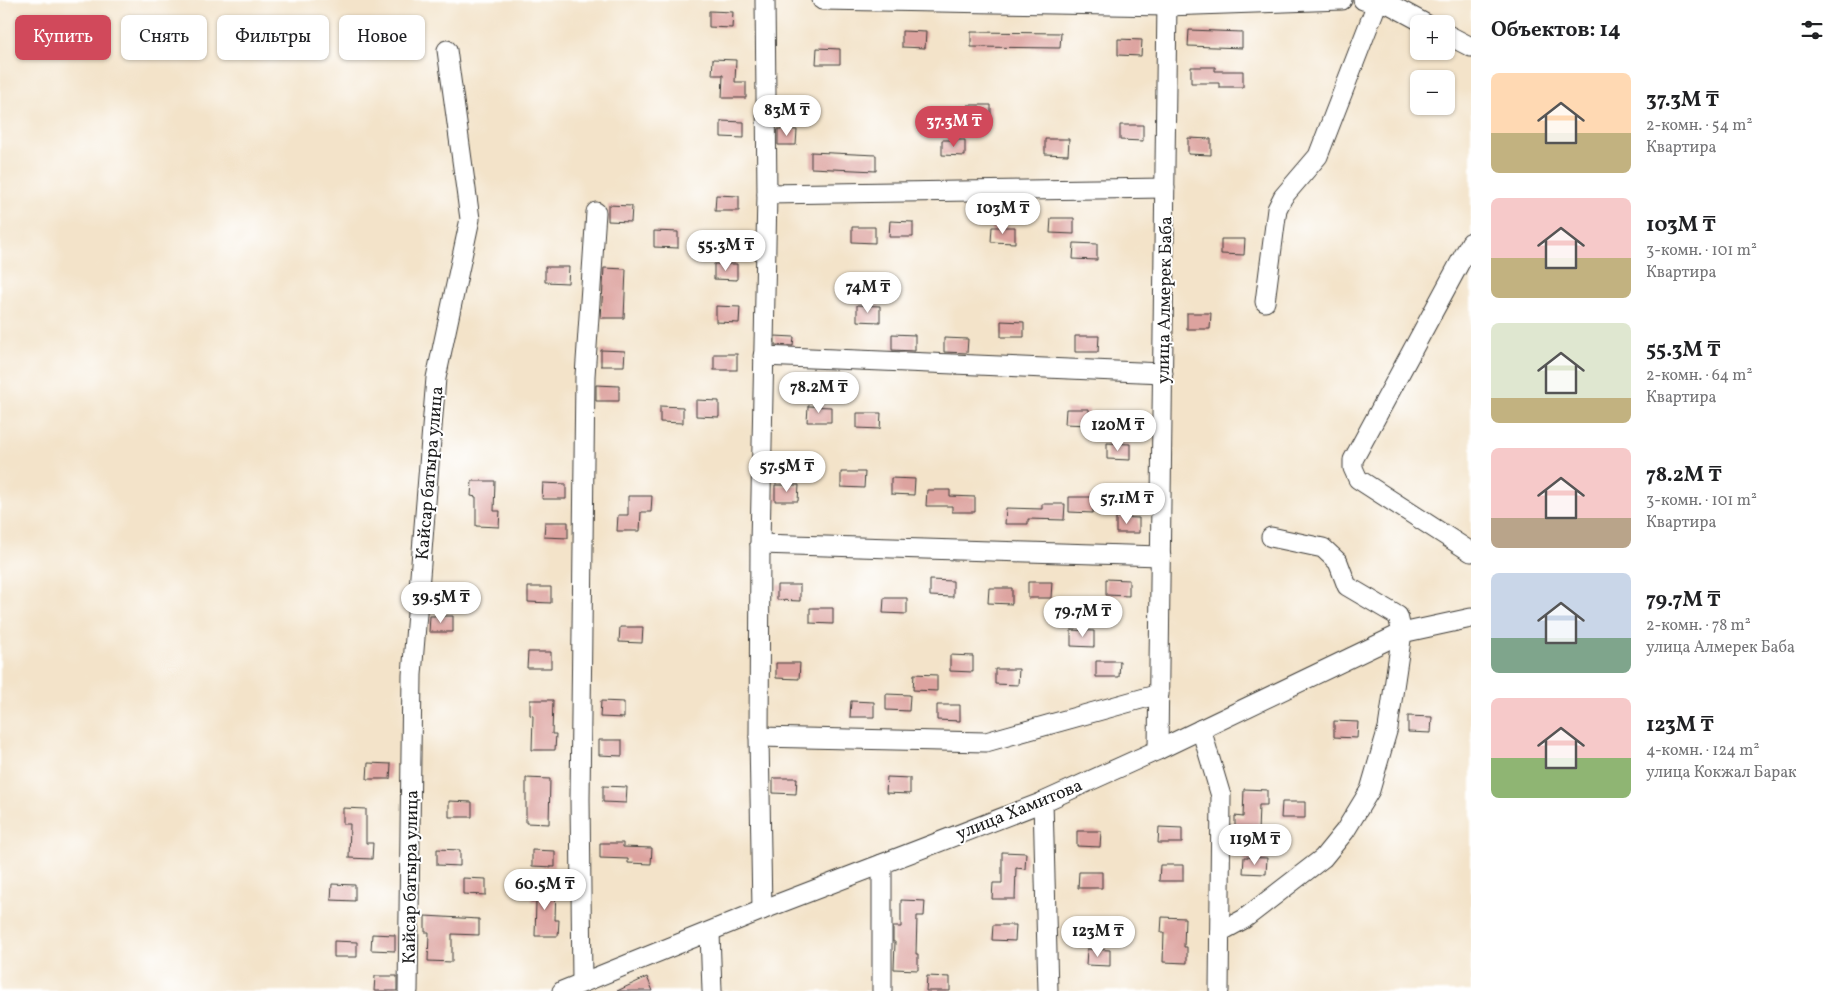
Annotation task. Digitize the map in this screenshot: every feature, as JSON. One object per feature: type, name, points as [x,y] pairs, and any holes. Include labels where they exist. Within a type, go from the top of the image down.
[{"type":"street","points":[[762,910],[759,737],[760,544],[767,194],[765,0]]},
{"type":"street","points":[[822,0],[1167,3],[1342,0]]},
{"type":"street","points":[[1265,302],[1277,209],[1283,197],[1318,156],[1380,1],[1410,16]]},
{"type":"street","name":"улица Алмерек Баба","points":[[1158,750],[1167,3]]},
{"type":"street","points":[[1455,39],[1471,47]]},
{"type":"street","name":"Кайсар батыра улица","points":[[408,991],[412,675],[436,378],[470,219],[447,50]]},
{"type":"street","points":[[767,194],[1165,188]]},
{"type":"street","points":[[582,982],[580,799],[585,376],[596,212]]},
{"type":"street","points":[[1471,242],[1353,460],[1353,468],[1358,479],[1471,552]]},
{"type":"street","points":[[763,356],[1163,373]]},
{"type":"street","points":[[1220,932],[1244,919],[1323,858],[1345,831],[1355,815],[1370,790],[1388,728],[1402,633],[1398,616],[1347,586],[1338,562],[1323,548],[1271,537]]},
{"type":"street","points":[[760,544],[1161,556]]},
{"type":"street","name":"улица Хамитова","points":[[562,991],[762,910],[1043,802],[1158,750],[1402,633],[1471,618]]},
{"type":"street","points":[[759,737],[986,742],[1159,694]]},
{"type":"street","points":[[1201,729],[1221,796],[1219,991]]},
{"type":"street","points":[[1043,802],[1048,991]]},
{"type":"street","points":[[882,864],[882,991]]},
{"type":"street","points":[[710,932],[712,991]]},
{"type":"building","points":[[709,11],[733,12],[732,28],[709,27]]},
{"type":"building","points":[[1189,30],[1242,32],[1242,48],[1188,46]]},
{"type":"building","points":[[902,31],[926,32],[925,48],[902,47]]},
{"type":"building","points":[[971,32],[1061,33],[1060,48],[971,47]]},
{"type":"building","points":[[1118,39],[1142,40],[1141,56],[1118,55]]},
{"type":"building","points":[[817,48],[840,49],[840,64],[816,64]]},
{"type":"building","points":[[713,59],[736,60],[735,82],[746,82],[746,98],[722,98],[723,75],[712,75]]},
{"type":"building","points":[[1191,67],[1215,67],[1215,71],[1243,71],[1243,87],[1219,87],[1219,83],[1191,83]]},
{"type":"building","points":[[968,105],[991,105],[991,121],[968,120]]},
{"type":"building","points":[[721,121],[744,122],[744,138],[721,137]]},
{"type":"building","points":[[1120,125],[1143,125],[1143,141],[1120,140]]},
{"type":"building","points":[[778,129],[797,130],[796,145],[778,145]]},
{"type":"building","points":[[1188,138],[1211,139],[1211,155],[1188,154]]},
{"type":"building","points":[[1045,139],[1069,139],[1068,155],[1045,154]]},
{"type":"building","points":[[942,140],[965,140],[965,156],[942,155]]},
{"type":"building","points":[[811,152],[876,155],[876,171],[811,168]]},
{"type":"building","points":[[716,195],[739,196],[739,211],[715,211]]},
{"type":"building","points":[[608,205],[632,206],[631,222],[608,221]]},
{"type":"building","points":[[1051,218],[1074,218],[1074,234],[1050,233]]},
{"type":"building","points":[[890,221],[913,222],[913,237],[889,237]]},
{"type":"building","points":[[852,227],[875,227],[875,243],[852,242]]},
{"type":"building","points":[[992,227],[1015,227],[1015,243],[991,242]]},
{"type":"building","points":[[654,231],[678,232],[678,248],[654,247]]},
{"type":"building","points":[[1221,239],[1245,239],[1244,255],[1221,254]]},
{"type":"building","points":[[1074,243],[1097,244],[1097,260],[1073,259]]},
{"type":"building","points":[[714,264],[737,264],[737,280],[714,279]]},
{"type":"building","points":[[545,267],[569,267],[568,283],[545,282]]},
{"type":"building","points":[[604,268],[626,269],[624,318],[601,318]]},
{"type":"building","points":[[857,305],[880,306],[880,322],[857,321]]},
{"type":"building","points":[[716,306],[740,307],[739,323],[716,322]]},
{"type":"building","points":[[1187,313],[1211,313],[1210,329],[1187,329]]},
{"type":"building","points":[[1001,321],[1024,322],[1024,337],[1001,337]]},
{"type":"building","points":[[892,334],[915,335],[915,351],[892,350]]},
{"type":"building","points":[[775,336],[794,337],[793,346],[775,345]]},
{"type":"building","points":[[1075,336],[1099,336],[1098,352],[1075,352]]},
{"type":"building","points":[[944,338],[968,339],[967,353],[944,352]]},
{"type":"building","points":[[601,350],[625,351],[624,366],[601,366]]},
{"type":"building","points":[[714,354],[737,354],[737,370],[714,370]]},
{"type":"building","points":[[596,385],[619,386],[619,401],[596,401]]},
{"type":"building","points":[[696,400],[719,401],[719,417],[696,416]]},
{"type":"building","points":[[660,406],[683,407],[683,423],[660,422]]},
{"type":"building","points":[[808,406],[831,407],[831,422],[807,422]]},
{"type":"building","points":[[1066,409],[1089,409],[1089,425],[1065,424]]},
{"type":"building","points":[[857,413],[881,413],[880,429],[857,428]]},
{"type":"building","points":[[1107,443],[1130,444],[1130,460],[1107,459]]},
{"type":"building","points":[[841,472],[865,472],[864,488],[841,487]]},
{"type":"building","points":[[891,478],[915,479],[914,495],[891,494]]},
{"type":"building","points":[[472,481],[495,481],[494,511],[500,511],[499,527],[476,526],[476,497],[471,496]]},
{"type":"building","points":[[543,483],[566,484],[566,499],[542,499]]},
{"type":"building","points":[[775,485],[799,485],[798,501],[775,501]]},
{"type":"building","points":[[927,490],[950,490],[950,496],[975,497],[975,512],[952,512],[952,506],[926,506]]},
{"type":"building","points":[[628,496],[652,496],[651,512],[641,512],[640,531],[617,531],[618,515],[628,515]]},
{"type":"building","points":[[1069,497],[1093,497],[1093,513],[1069,512]]},
{"type":"building","points":[[1042,504],[1065,504],[1064,520],[1028,519],[1028,524],[1005,524],[1006,508],[1042,509]]},
{"type":"building","points":[[1116,517],[1139,518],[1139,533],[1116,533]]},
{"type":"building","points":[[545,522],[568,522],[568,538],[544,537]]},
{"type":"building","points":[[1106,579],[1129,580],[1129,596],[1106,595]]},
{"type":"building","points":[[930,580],[953,581],[953,597],[930,596]]},
{"type":"building","points":[[1028,582],[1052,582],[1051,598],[1028,598]]},
{"type":"building","points":[[777,585],[800,585],[800,601],[777,600]]},
{"type":"building","points":[[528,587],[551,587],[551,603],[528,602]]},
{"type":"building","points":[[989,588],[1012,588],[1012,604],[988,603]]},
{"type":"building","points":[[884,598],[907,598],[907,614],[883,613]]},
{"type":"building","points":[[810,608],[833,608],[833,624],[810,623]]},
{"type":"building","points":[[430,616],[453,616],[453,632],[429,632]]},
{"type":"building","points":[[620,627],[643,627],[642,643],[619,642]]},
{"type":"building","points":[[1071,630],[1094,631],[1094,647],[1071,646]]},
{"type":"building","points":[[528,652],[551,652],[551,668],[527,668]]},
{"type":"building","points":[[950,655],[973,656],[973,672],[950,671]]},
{"type":"building","points":[[1096,661],[1120,661],[1119,677],[1096,677]]},
{"type":"building","points":[[776,663],[800,663],[799,679],[776,678]]},
{"type":"building","points":[[995,669],[1019,669],[1018,685],[995,684]]},
{"type":"building","points":[[914,674],[937,675],[937,691],[913,690]]},
{"type":"building","points":[[886,694],[910,695],[909,711],[886,710]]},
{"type":"building","points":[[530,700],[553,700],[552,734],[556,734],[555,750],[532,750],[533,716],[530,715]]},
{"type":"building","points":[[601,701],[624,702],[624,718],[600,717]]},
{"type":"building","points":[[851,701],[874,702],[874,717],[850,717]]},
{"type":"building","points":[[937,705],[960,705],[960,721],[937,720]]},
{"type":"building","points":[[1408,716],[1432,717],[1431,733],[1408,732]]},
{"type":"building","points":[[1334,721],[1358,722],[1357,738],[1334,737]]},
{"type":"building","points":[[599,740],[622,740],[622,756],[599,755]]},
{"type":"building","points":[[368,763],[391,764],[390,779],[367,779]]},
{"type":"building","points":[[887,777],[910,778],[910,794],[886,793]]},
{"type":"building","points":[[526,778],[550,779],[549,824],[526,823]]},
{"type":"building","points":[[773,778],[797,778],[796,794],[773,793]]},
{"type":"building","points":[[603,786],[627,787],[626,803],[603,802]]},
{"type":"building","points":[[1244,789],[1267,790],[1267,805],[1259,805],[1258,833],[1235,832],[1235,816],[1243,817]]},
{"type":"building","points":[[449,801],[472,802],[472,817],[449,817]]},
{"type":"building","points":[[1282,802],[1305,802],[1305,818],[1281,818]]},
{"type":"building","points":[[343,808],[366,809],[366,843],[373,843],[372,859],[349,858],[350,824],[343,824]]},
{"type":"building","points":[[1159,827],[1182,828],[1182,843],[1158,843]]},
{"type":"building","points":[[1077,831],[1101,831],[1100,847],[1077,846]]},
{"type":"building","points":[[600,843],[623,843],[623,847],[652,848],[651,864],[628,863],[628,859],[600,858]]},
{"type":"building","points":[[437,849],[460,850],[460,866],[437,865]]},
{"type":"building","points":[[532,850],[555,851],[555,867],[532,866]]},
{"type":"building","points":[[1002,852],[1026,853],[1025,869],[1016,868],[1015,899],[992,899],[993,883],[1002,883]]},
{"type":"building","points":[[1244,857],[1267,858],[1266,874],[1243,873]]},
{"type":"building","points":[[1160,865],[1183,865],[1183,881],[1159,881]]},
{"type":"building","points":[[1079,872],[1102,872],[1102,888],[1078,888]]},
{"type":"building","points":[[463,878],[486,879],[486,895],[463,894]]},
{"type":"building","points":[[332,884],[355,885],[355,901],[331,900]]},
{"type":"building","points":[[532,886],[556,887],[555,920],[559,920],[558,936],[535,936],[536,902],[532,902]]},
{"type":"building","points":[[901,900],[925,901],[924,916],[917,916],[916,954],[918,954],[918,970],[894,969],[895,942],[893,942],[893,927],[901,927]]},
{"type":"building","points":[[425,916],[479,919],[479,935],[452,934],[452,962],[428,961],[429,932],[425,932]]},
{"type":"building","points":[[1162,917],[1185,918],[1184,947],[1187,947],[1187,963],[1163,962],[1164,933],[1161,933]]},
{"type":"building","points":[[993,925],[1016,925],[1015,941],[992,940]]},
{"type":"building","points":[[372,934],[395,935],[395,951],[371,950]]},
{"type":"building","points":[[334,941],[357,942],[357,957],[334,957]]},
{"type":"building","points":[[1087,949],[1110,950],[1110,966],[1086,965]]},
{"type":"building","points":[[375,976],[397,976],[397,991],[374,991]]},
{"type":"building","points":[[927,976],[950,977],[950,991],[926,991]]},
{"type":"building","points":[[647,977],[653,991],[617,991]]}]
